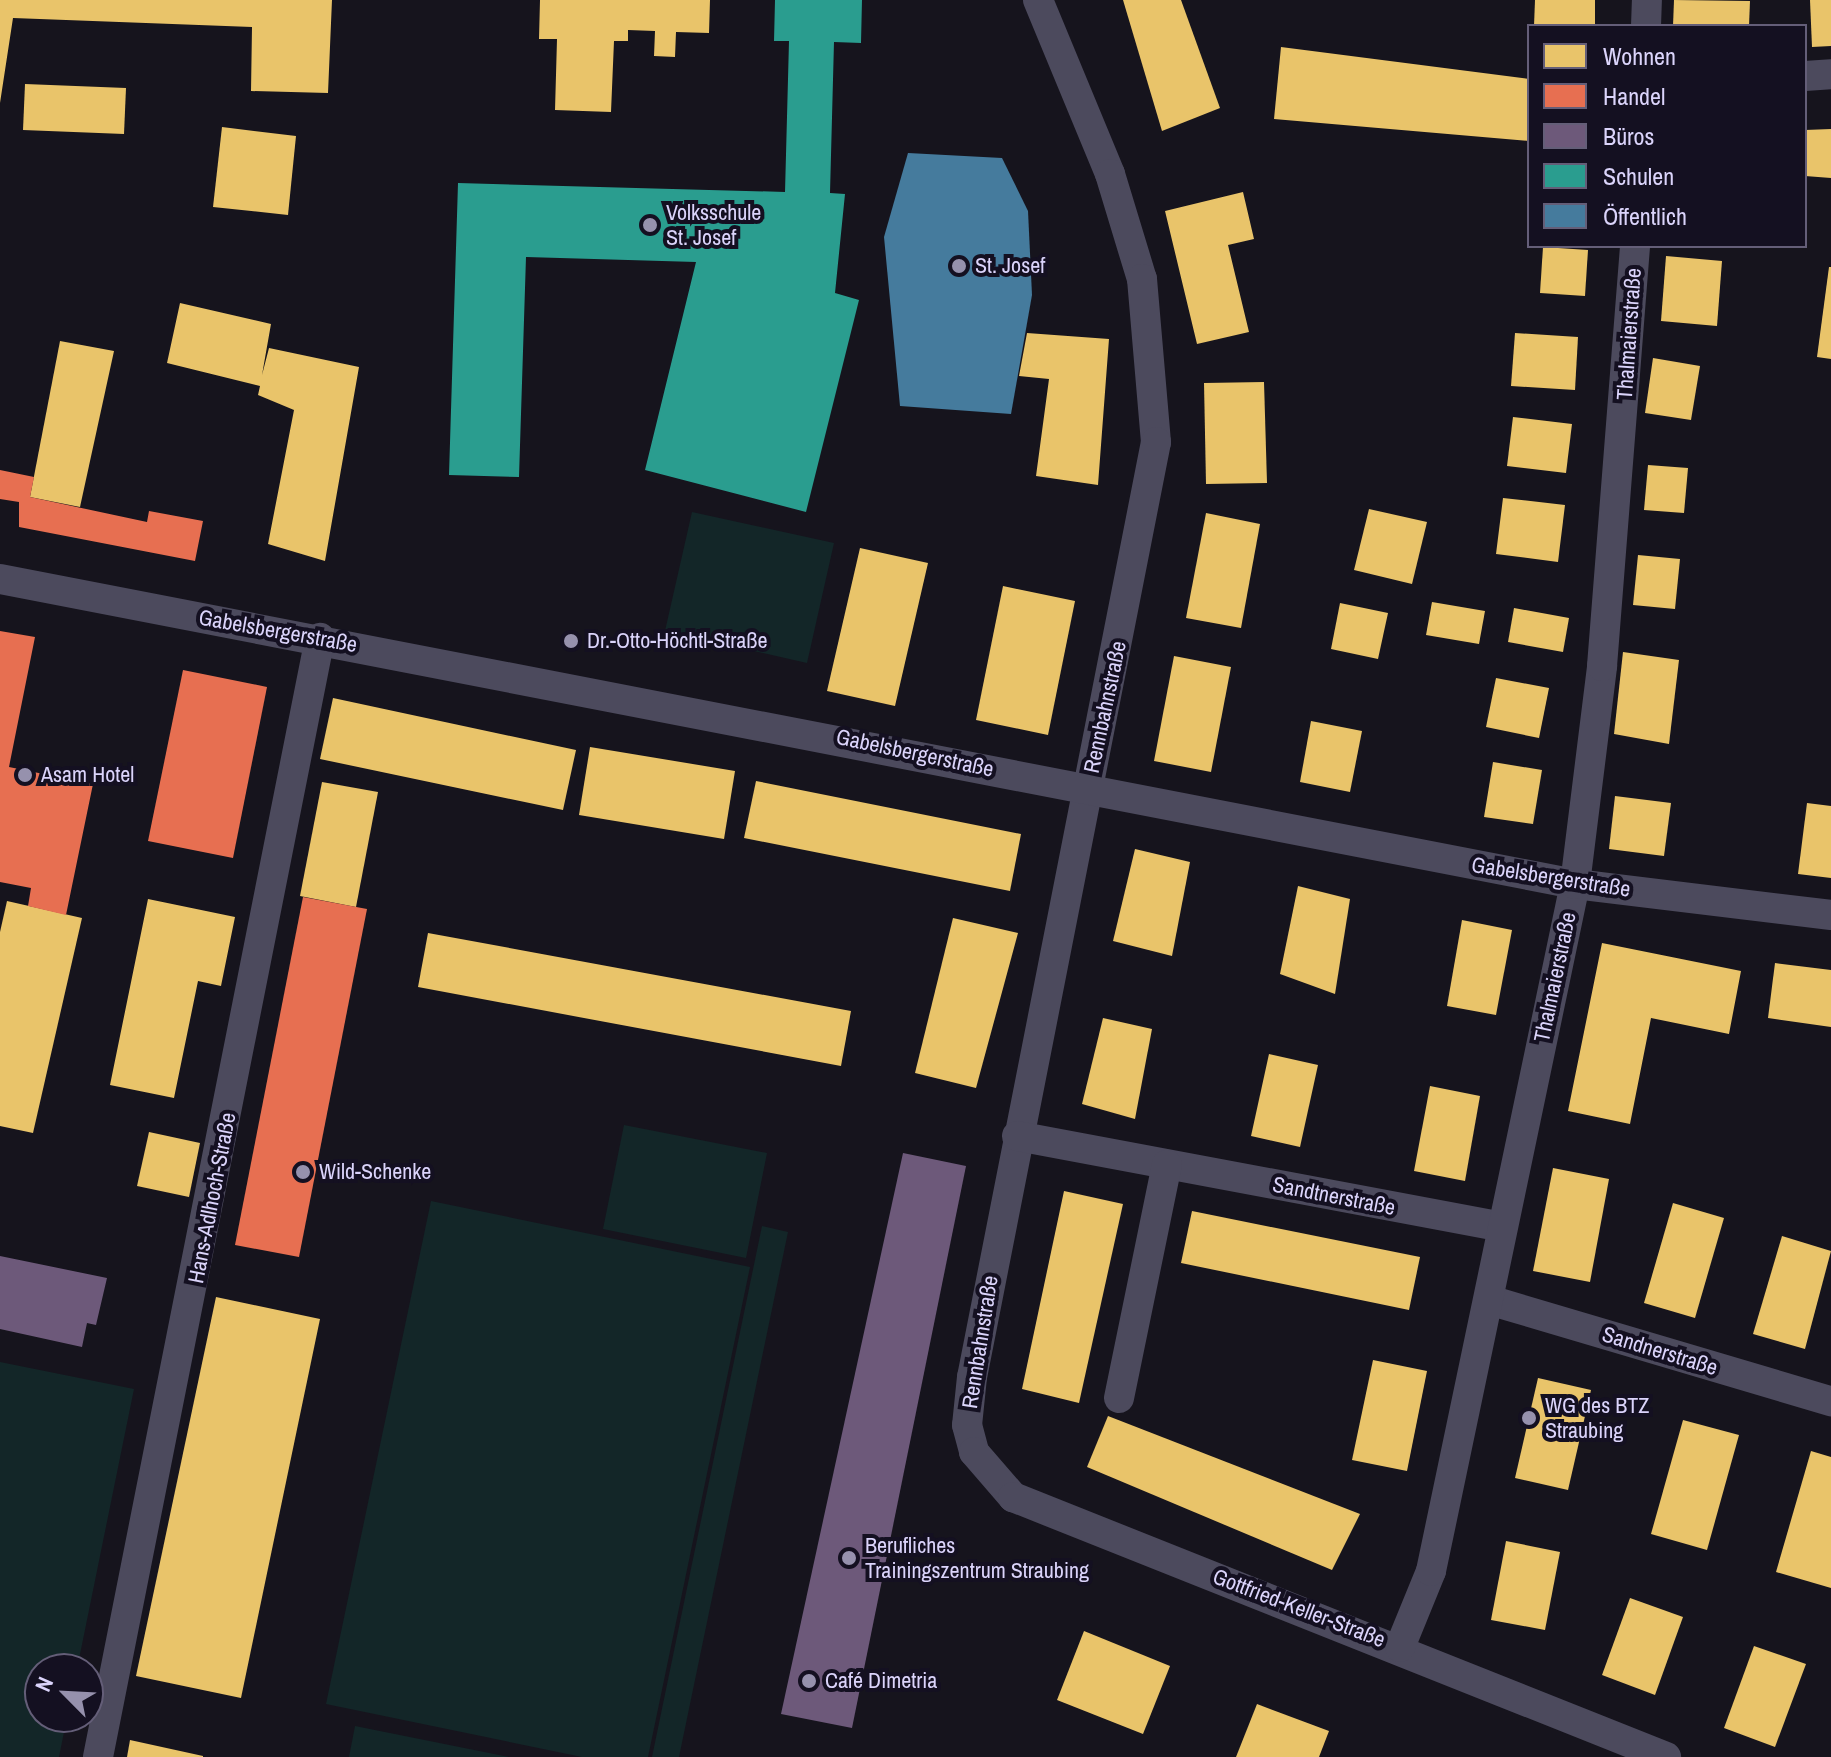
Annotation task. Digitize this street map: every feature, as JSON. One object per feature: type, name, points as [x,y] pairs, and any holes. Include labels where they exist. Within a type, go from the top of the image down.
[{"type":"street","name":"Rennbahnstraße","points":[[967,1425],[1017,1136],[1143,532],[1156,442],[1154,367],[1142,279],[1110,174],[1038,0]]},
{"type":"street","points":[[1646,24],[1647,0]]},
{"type":"street","points":[[1807,76],[1831,74]]},
{"type":"street","name":"Thalmaierstraße","points":[[1400,1647],[1431,1571],[1575,884],[1602,666],[1635,248]]},
{"type":"street","name":"Gabelsbergerstraße","points":[[0,579],[320,638],[1087,791],[1575,884],[1831,915]]},
{"type":"street","name":"Hans-Adlhoch-Straße","points":[[98,1757],[320,638]]},
{"type":"street","name":"Sandtnerstraße","points":[[1017,1136],[1502,1227]]},
{"type":"street","points":[[1119,1398],[1167,1165]]},
{"type":"street","name":"Sandnerstraße","points":[[1489,1300],[1831,1401]]},
{"type":"street","name":"Gottfried-Keller-Straße","points":[[967,1425],[974,1452],[1013,1497],[1400,1647],[1666,1757]]},
{"type":"green space","points":[[692,512],[834,543],[807,663],[665,631]]},
{"type":"green space","points":[[624,1125],[767,1153],[746,1258],[603,1229]]},
{"type":"green space","points":[[431,1201],[750,1267],[648,1757],[582,1757],[326,1704]]},
{"type":"green space","points":[[762,1226],[788,1232],[679,1757],[652,1757]]},
{"type":"green space","points":[[0,1362],[134,1389],[80,1653],[24,1653],[24,1733],[64,1733],[59,1757],[0,1757]]},
{"type":"green space","points":[[355,1726],[509,1757],[349,1757]]},
{"type":"building: Wohnen","points":[[0,0],[332,0],[328,93],[251,91],[252,27],[13,18],[0,103]]},
{"type":"building: Wohnen","points":[[540,0],[710,0],[709,33],[676,32],[675,57],[654,56],[655,31],[628,30],[628,41],[614,41],[611,112],[555,110],[557,39],[539,39]]},
{"type":"building: Wohnen","points":[[1123,0],[1181,0],[1220,108],[1162,131]]},
{"type":"building: Wohnen","points":[[1535,0],[1595,0],[1595,24],[1534,24]]},
{"type":"building: Wohnen","points":[[1674,0],[1750,1],[1749,24],[1673,24]]},
{"type":"building: Wohnen","points":[[1810,0],[1831,0],[1831,46],[1812,47]]},
{"type":"building: Wohnen","points":[[1281,47],[1527,79],[1527,141],[1274,119]]},
{"type":"building: Wohnen","points":[[25,84],[126,88],[124,134],[23,130]]},
{"type":"building: Wohnen","points":[[222,127],[296,136],[288,215],[213,207]]},
{"type":"building: Wohnen","points":[[1831,129],[1831,178],[1807,176],[1807,130]]},
{"type":"building: Wohnen","points":[[1243,192],[1254,239],[1228,245],[1249,332],[1197,344],[1165,211]]},
{"type":"building: Wohnen","points":[[1543,248],[1588,250],[1585,296],[1540,293]]},
{"type":"building: Wohnen","points":[[1666,256],[1722,261],[1717,326],[1661,321]]},
{"type":"building: Wohnen","points":[[1831,267],[1831,359],[1817,357]]},
{"type":"building: Wohnen","points":[[180,303],[271,324],[262,375],[269,348],[359,367],[325,561],[268,544],[294,410],[258,395],[260,386],[167,363]]},
{"type":"building: Wohnen","points":[[1027,333],[1109,339],[1098,485],[1036,476],[1049,379],[1019,376]]},
{"type":"building: Wohnen","points":[[1515,333],[1578,337],[1575,390],[1511,386]]},
{"type":"building: Wohnen","points":[[60,341],[114,351],[80,507],[30,497]]},
{"type":"building: Wohnen","points":[[1653,358],[1700,366],[1691,420],[1645,413]]},
{"type":"building: Wohnen","points":[[1264,382],[1267,483],[1206,484],[1204,383]]},
{"type":"building: Wohnen","points":[[1513,417],[1572,424],[1566,473],[1507,466]]},
{"type":"building: Wohnen","points":[[1648,465],[1688,468],[1684,513],[1644,510]]},
{"type":"building: Wohnen","points":[[1503,498],[1565,505],[1558,562],[1496,554]]},
{"type":"building: Wohnen","points":[[1369,509],[1427,522],[1412,584],[1354,570]]},
{"type":"building: Wohnen","points":[[1206,513],[1260,524],[1241,628],[1186,618]]},
{"type":"building: Wohnen","points":[[860,548],[928,563],[895,706],[827,691]]},
{"type":"building: Wohnen","points":[[1638,555],[1680,559],[1675,609],[1633,605]]},
{"type":"building: Wohnen","points":[[1003,586],[1075,601],[1048,735],[976,720]]},
{"type":"building: Wohnen","points":[[1432,602],[1485,611],[1479,644],[1426,635]]},
{"type":"building: Wohnen","points":[[1340,603],[1388,613],[1378,659],[1331,649]]},
{"type":"building: Wohnen","points":[[1514,608],[1569,618],[1563,652],[1508,642]]},
{"type":"building: Wohnen","points":[[1623,652],[1679,660],[1669,744],[1614,734]]},
{"type":"building: Wohnen","points":[[1174,656],[1231,667],[1211,772],[1154,761]]},
{"type":"building: Wohnen","points":[[1496,678],[1549,688],[1539,738],[1486,727]]},
{"type":"building: Wohnen","points":[[333,698],[576,750],[563,810],[320,759]]},
{"type":"building: Wohnen","points":[[1311,721],[1362,731],[1350,792],[1300,782]]},
{"type":"building: Wohnen","points":[[590,747],[735,771],[724,839],[579,815]]},
{"type":"building: Wohnen","points":[[1493,762],[1542,770],[1533,824],[1484,817]]},
{"type":"building: Wohnen","points":[[756,781],[1021,834],[1010,891],[744,838]]},
{"type":"building: Wohnen","points":[[322,782],[378,792],[356,907],[300,896]]},
{"type":"building: Wohnen","points":[[1615,796],[1671,803],[1664,856],[1609,849]]},
{"type":"building: Wohnen","points":[[1807,803],[1831,806],[1831,878],[1798,874]]},
{"type":"building: Wohnen","points":[[1135,849],[1190,862],[1172,956],[1113,941]]},
{"type":"building: Wohnen","points":[[1298,886],[1350,899],[1335,994],[1280,974]]},
{"type":"building: Wohnen","points":[[148,899],[235,917],[221,986],[198,981],[174,1098],[110,1085]]},
{"type":"building: Wohnen","points":[[7,901],[82,918],[33,1133],[0,1126],[0,932]]},
{"type":"building: Wohnen","points":[[953,918],[1018,933],[976,1088],[915,1073]]},
{"type":"building: Wohnen","points":[[1462,920],[1512,930],[1496,1015],[1447,1006]]},
{"type":"building: Wohnen","points":[[428,933],[851,1011],[841,1066],[418,987]]},
{"type":"building: Wohnen","points":[[1602,943],[1741,971],[1729,1034],[1651,1018],[1630,1124],[1568,1111]]},
{"type":"building: Wohnen","points":[[1775,963],[1831,970],[1831,1027],[1768,1018]]},
{"type":"building: Wohnen","points":[[1103,1018],[1152,1029],[1135,1119],[1082,1104]]},
{"type":"building: Wohnen","points":[[1269,1054],[1318,1065],[1300,1147],[1251,1136]]},
{"type":"building: Wohnen","points":[[1430,1086],[1480,1096],[1465,1181],[1414,1171]]},
{"type":"building: Wohnen","points":[[149,1132],[200,1143],[189,1197],[137,1186]]},
{"type":"building: Wohnen","points":[[1553,1168],[1609,1179],[1590,1282],[1533,1271]]},
{"type":"building: Wohnen","points":[[1064,1191],[1123,1204],[1079,1403],[1022,1389]]},
{"type":"building: Wohnen","points":[[1673,1203],[1724,1218],[1695,1318],[1644,1303]]},
{"type":"building: Wohnen","points":[[1192,1211],[1420,1257],[1409,1310],[1181,1263]]},
{"type":"building: Wohnen","points":[[1782,1236],[1831,1251],[1805,1349],[1753,1334]]},
{"type":"building: Wohnen","points":[[216,1297],[320,1319],[241,1698],[136,1676]]},
{"type":"building: Wohnen","points":[[1373,1360],[1427,1371],[1407,1471],[1352,1460]]},
{"type":"building: Wohnen","points":[[1538,1378],[1591,1390],[1568,1490],[1515,1478]]},
{"type":"building: Wohnen","points":[[1108,1416],[1360,1514],[1332,1570],[1087,1467]]},
{"type":"building: Wohnen","points":[[1683,1420],[1739,1435],[1707,1550],[1651,1534]]},
{"type":"building: Wohnen","points":[[1811,1451],[1831,1457],[1831,1588],[1776,1572]]},
{"type":"building: Wohnen","points":[[1506,1541],[1560,1552],[1545,1630],[1491,1620]]},
{"type":"building: Wohnen","points":[[1630,1598],[1683,1617],[1655,1695],[1602,1675]]},
{"type":"building: Wohnen","points":[[1084,1631],[1170,1666],[1143,1734],[1057,1700]]},
{"type":"building: Wohnen","points":[[1754,1646],[1806,1664],[1775,1747],[1724,1728]]},
{"type":"building: Wohnen","points":[[1257,1704],[1329,1731],[1319,1757],[1236,1757]]},
{"type":"building: Wohnen","points":[[130,1740],[203,1756],[203,1757],[127,1757]]},
{"type":"building: Handel","points":[[0,470],[34,477],[30,497],[147,522],[149,511],[203,521],[195,561],[19,527],[19,502],[0,499]]},
{"type":"building: Handel","name":"Asam Hotel","points":[[0,631],[35,637],[9,767],[93,784],[66,915],[28,906],[31,888],[0,882]]},
{"type":"building: Handel","points":[[183,670],[267,687],[233,858],[148,841]]},
{"type":"building: Handel","points":[[303,897],[367,909],[299,1257],[235,1245]]},
{"type":"building: Büros","name":"Berufliches Trainingszentrum Straubing","points":[[903,1153],[966,1166],[852,1728],[781,1714]]},
{"type":"building: Büros","points":[[0,1256],[107,1278],[96,1325],[87,1323],[82,1347],[0,1329]]},
{"type":"building: Schulen","name":"Volksschule St. Josef","points":[[775,0],[862,0],[861,43],[834,42],[830,193],[845,194],[835,293],[859,300],[806,512],[645,470],[696,262],[526,257],[519,477],[449,475],[458,183],[785,192],[789,41],[774,41]]},
{"type":"building: Öffentlich","name":"St. Josef","points":[[908,153],[1002,158],[1028,211],[1032,295],[1011,414],[900,406],[884,237]]},
{"type":"place","name":"Volksschule St. Josef","points":[[650,225]]},
{"type":"place","name":"St. Josef","points":[[959,266]]},
{"type":"place","name":"Dr.-Otto-Höchtl-Straße","points":[[571,641]]},
{"type":"place","name":"Asam Hotel","points":[[25,775]]},
{"type":"place","name":"Wild-Schenke","points":[[303,1172]]},
{"type":"place","name":"WG des BTZ Straubing","points":[[1529,1418]]},
{"type":"place","name":"Berufliches Trainingszentrum Straubing","points":[[849,1558]]},
{"type":"place","name":"Café Dimetria","points":[[809,1681]]}]
